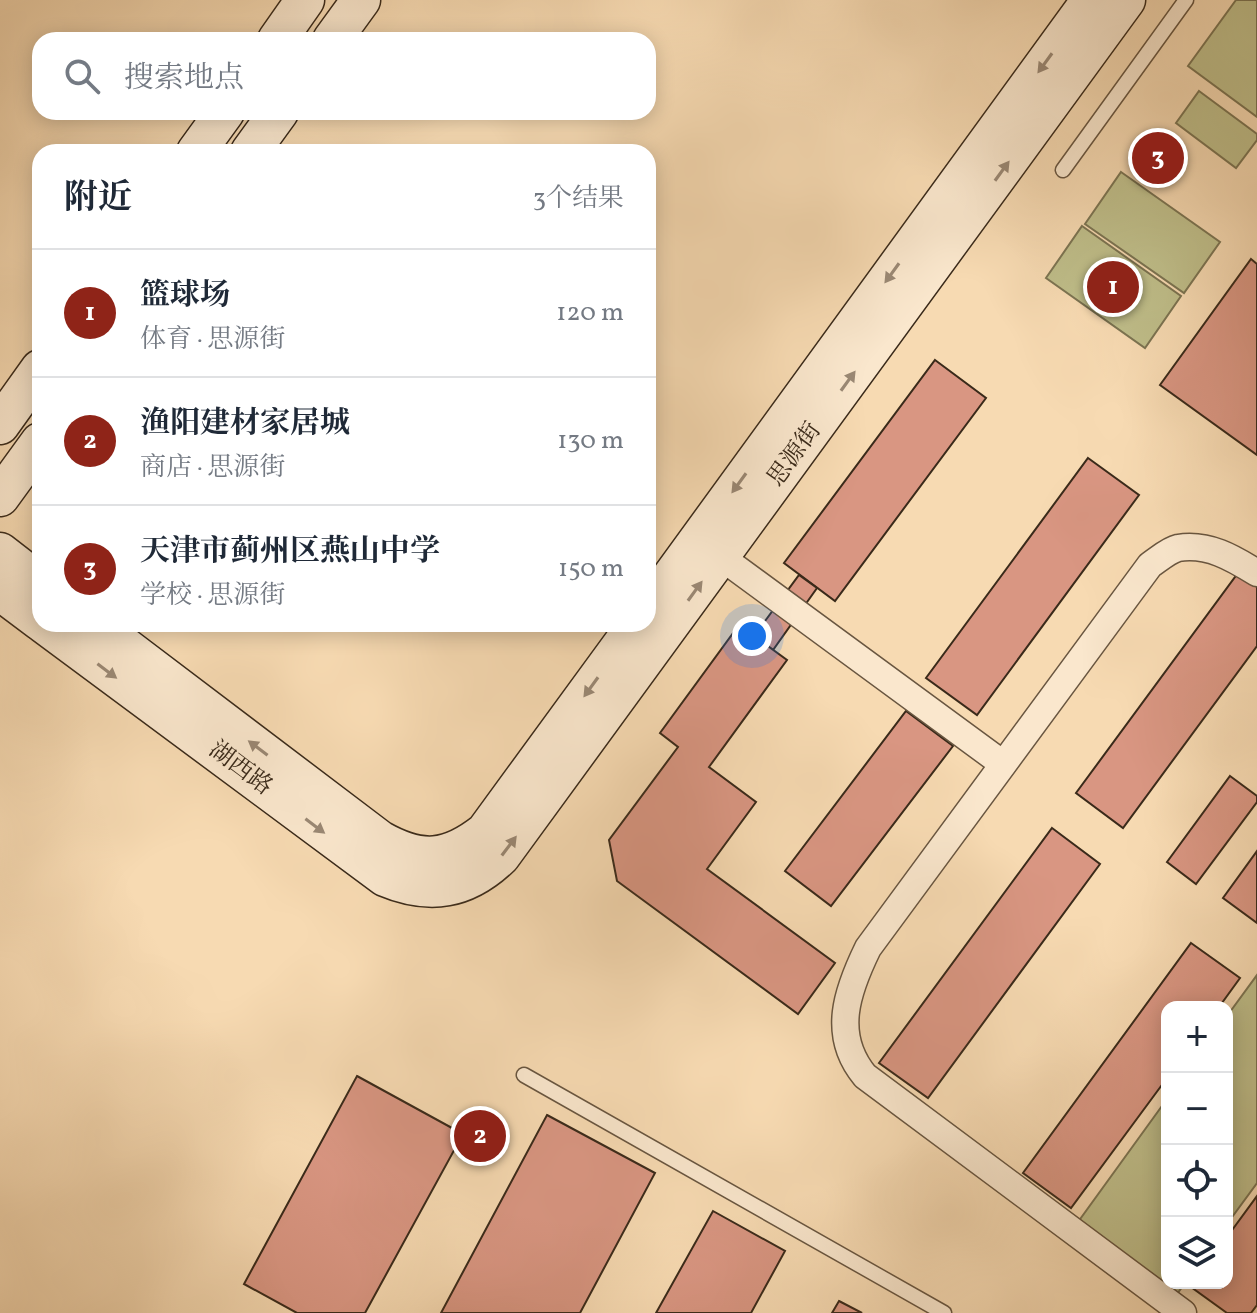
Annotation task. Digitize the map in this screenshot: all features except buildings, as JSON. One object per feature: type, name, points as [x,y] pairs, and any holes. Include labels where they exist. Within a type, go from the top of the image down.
[{"type":"street","points":[[283,32],[305,0]]},
{"type":"street","points":[[338,32],[361,0]]},
{"type":"street","name":"思源街","points":[[656,626],[1091,0]]},
{"type":"street","name":"思源街","points":[[656,601],[709,548],[1126,0]]},
{"type":"street","points":[[202,144],[219,120]]},
{"type":"street","points":[[256,144],[273,120]]},
{"type":"street","points":[[0,425],[32,380]]},
{"type":"street","points":[[0,497],[32,453]]},
{"type":"street","points":[[709,548],[1003,764]]},
{"type":"street","points":[[1183,1313],[865,1076],[852,1060],[844,1018],[853,981],[868,948],[1150,565],[1176,548],[1205,548],[1229,556],[1257,573]]},
{"type":"street","points":[[0,552],[32,577]]},
{"type":"street","name":"湖西路","points":[[0,591],[32,615]]},
{"type":"street","name":"湖西路","points":[[55,632],[385,877],[404,886],[422,889],[444,871],[421,857],[380,840],[106,632]]},
{"type":"street","points":[[444,871],[485,832],[631,632]]},
{"type":"street","name":"思源街","points":[[444,871],[461,884],[484,873],[501,856],[652,632]]},
{"type":"lane","points":[[1063,170],[1186,0]]},
{"type":"lane","points":[[524,1075],[944,1313]]},
{"type":"shaded area","points":[[1236,0],[1257,0],[1257,117],[1188,66]]},
{"type":"shaded area","points":[[1199,91],[1257,134],[1257,140],[1236,168],[1176,123]]},
{"type":"shaded area","points":[[1121,172],[1220,242],[1184,293],[1085,224]]},
{"type":"shaded area","points":[[1082,226],[1181,296],[1145,348],[1046,278]]},
{"type":"shaded area","points":[[1257,975],[1257,1183],[1233,1216],[1233,1073],[1233,1008]]},
{"type":"shaded area","points":[[1161,1107],[1161,1282],[1078,1222]]},
{"type":"place","name":"天津市蓟州区燕山中学","points":[[1158,158]]},
{"type":"place","name":"篮球场","points":[[1113,287]]},
{"type":"place","name":"渔阳建材家居城","points":[[480,1136]]}]
